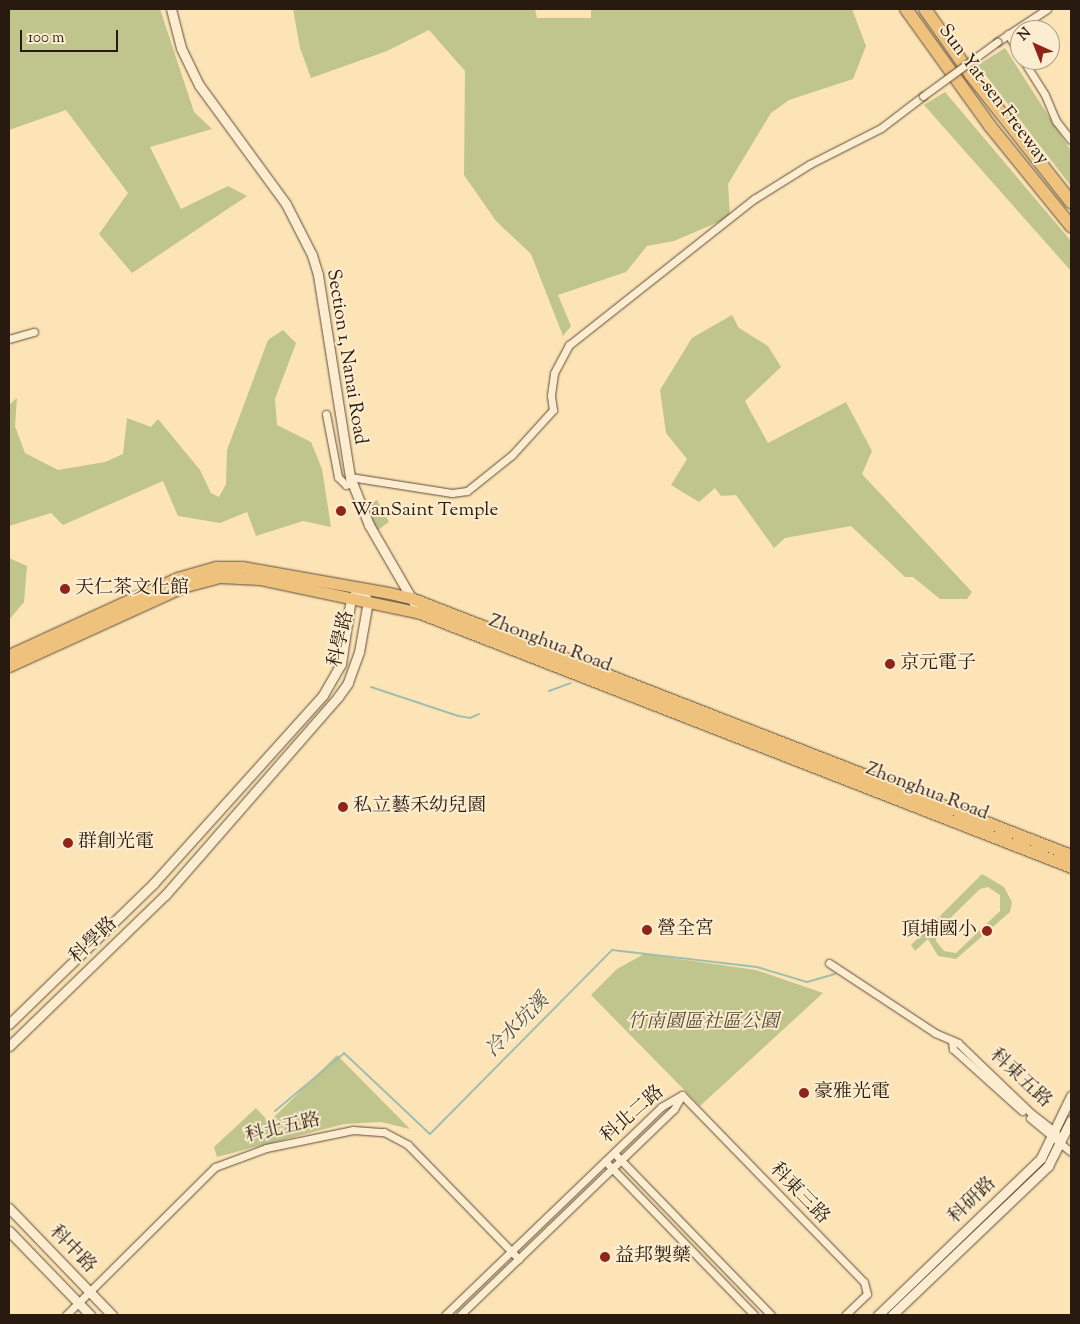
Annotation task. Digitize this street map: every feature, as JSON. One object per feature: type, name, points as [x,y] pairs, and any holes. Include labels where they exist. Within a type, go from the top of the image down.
[{"type":"highway","name":"Sun Yat-sen Freeway","points":[[906,9],[990,126],[1071,226]]},
{"type":"highway","name":"Sun Yat-sen Freeway","points":[[925,9],[971,75],[1071,202]]},
{"type":"main road","name":"Zhonghua Road","points":[[9,666],[33,649],[177,578],[216,567],[242,566],[361,588],[411,598],[526,648],[1071,866]]},
{"type":"main road","name":"Zhonghua Road","points":[[9,655],[33,649],[203,580],[232,577],[260,579],[420,612],[526,648],[1071,856]]},
{"type":"street","name":"Section 1, Nanai Road","points":[[171,9],[180,48],[199,85],[286,204],[312,255],[321,292],[351,480],[369,525],[420,612]]},
{"type":"street","points":[[326,414],[338,477],[346,485],[351,480],[452,493],[467,491],[512,455],[553,410],[551,395],[554,373],[568,345],[754,199],[810,164],[881,128],[1008,34],[1046,9]]},
{"type":"street","points":[[1008,34],[1010,38]]},
{"type":"street","points":[[1029,70],[1045,95],[1056,121],[1071,140]]},
{"type":"street","points":[[9,339],[34,332]]},
{"type":"street","name":"科學路","points":[[9,1024],[153,884],[323,694],[342,664],[346,650],[351,598],[361,588],[368,601],[354,667],[338,697],[165,895],[9,1046]]},
{"type":"street","name":"科東五路","points":[[829,963],[952,1042],[958,1043],[1054,1135],[1061,1144]]},
{"type":"street","name":"科北二路","points":[[446,1315],[667,1102],[682,1095]]},
{"type":"street","name":"科北二路","points":[[460,1315],[674,1109],[682,1095]]},
{"type":"street","name":"科東三路","points":[[682,1095],[864,1282],[867,1294],[845,1315]]},
{"type":"street","name":"科研路","points":[[878,1315],[1041,1158],[1054,1135],[1071,1096]]},
{"type":"street","name":"科研路","points":[[892,1315],[1048,1166],[1061,1144],[1071,1120]]},
{"type":"street","name":"科北五路","points":[[66,1315],[215,1167],[266,1148],[353,1130],[384,1132],[408,1145],[518,1259]]},
{"type":"street","points":[[1061,1144],[1071,1152]]},
{"type":"street","points":[[614,1152],[771,1315]]},
{"type":"street","points":[[605,1161],[754,1315]]},
{"type":"street","name":"科中路","points":[[9,1208],[112,1315]]},
{"type":"street","name":"科中路","points":[[9,1231],[90,1315]]},
{"type":"green space","points":[[9,9],[160,9],[194,112],[212,129],[150,147],[181,209],[228,186],[247,196],[132,273],[99,234],[128,193],[66,110],[9,130]]},
{"type":"green space","points":[[293,9],[535,9],[537,18],[591,18],[591,9],[852,9],[866,46],[853,79],[789,100],[771,113],[728,184],[730,217],[674,241],[647,246],[626,272],[558,295],[571,326],[563,336],[531,254],[496,221],[464,175],[465,71],[429,30],[387,51],[311,78],[300,48]]},
{"type":"green space","points":[[1005,48],[1010,56],[1010,70],[1019,70],[1071,151],[1071,186],[978,65]]},
{"type":"green space","points":[[945,92],[1071,241],[1071,271],[924,105]]},
{"type":"green space","points":[[732,315],[739,328],[768,346],[781,367],[745,401],[768,443],[846,402],[872,451],[862,474],[972,592],[967,599],[940,599],[913,577],[905,577],[851,526],[785,538],[774,548],[736,495],[721,496],[715,488],[699,502],[671,485],[687,459],[666,433],[660,390],[692,338]]},
{"type":"green space","points":[[283,330],[296,343],[275,399],[277,425],[311,442],[322,469],[331,527],[303,521],[256,536],[247,512],[220,523],[178,516],[163,481],[63,525],[51,513],[9,526],[9,405],[17,398],[15,426],[25,453],[58,470],[105,462],[123,454],[127,418],[151,427],[158,419],[200,470],[211,493],[219,497],[226,484],[227,450],[268,340]]},
{"type":"green space","points":[[377,500],[389,522],[378,530],[364,507]]},
{"type":"green space","points":[[9,558],[27,566],[24,602],[9,620]]},
{"type":"green space","points":[[982,874],[1004,887],[1012,902],[1010,912],[956,959],[938,956],[928,939],[915,951],[911,945]],"holes":[[[988,887],[1000,895],[1000,911],[956,953],[944,951],[936,941],[937,931],[980,889]]]},
{"type":"green space","name":"竹南園區社區公園","points":[[644,954],[756,970],[823,993],[700,1106],[591,995],[617,969]]},
{"type":"green space","points":[[337,1055],[410,1129],[381,1122],[344,1124],[217,1157],[214,1147],[256,1108],[269,1122]]},
{"type":"waterway","points":[[549,691],[571,683]]},
{"type":"waterway","points":[[371,687],[458,716],[470,718],[479,714]]},
{"type":"waterway","name":"冷水坑溪","points":[[275,1111],[344,1053],[430,1134],[612,950],[757,967],[807,982],[835,974]]},
{"type":"place","name":"WanSaint Temple","points":[[341,511]]},
{"type":"place","name":"天仁茶文化館","points":[[65,589]]},
{"type":"place","name":"京元電子","points":[[890,664]]},
{"type":"place","name":"私立藝禾幼兒園","points":[[343,807]]},
{"type":"place","name":"群創光電","points":[[68,843]]},
{"type":"place","name":"營全宮","points":[[647,930]]},
{"type":"place","name":"頂埔國小","points":[[987,931]]},
{"type":"place","name":"豪雅光電","points":[[804,1093]]},
{"type":"place","name":"益邦製藥","points":[[605,1257]]}]
